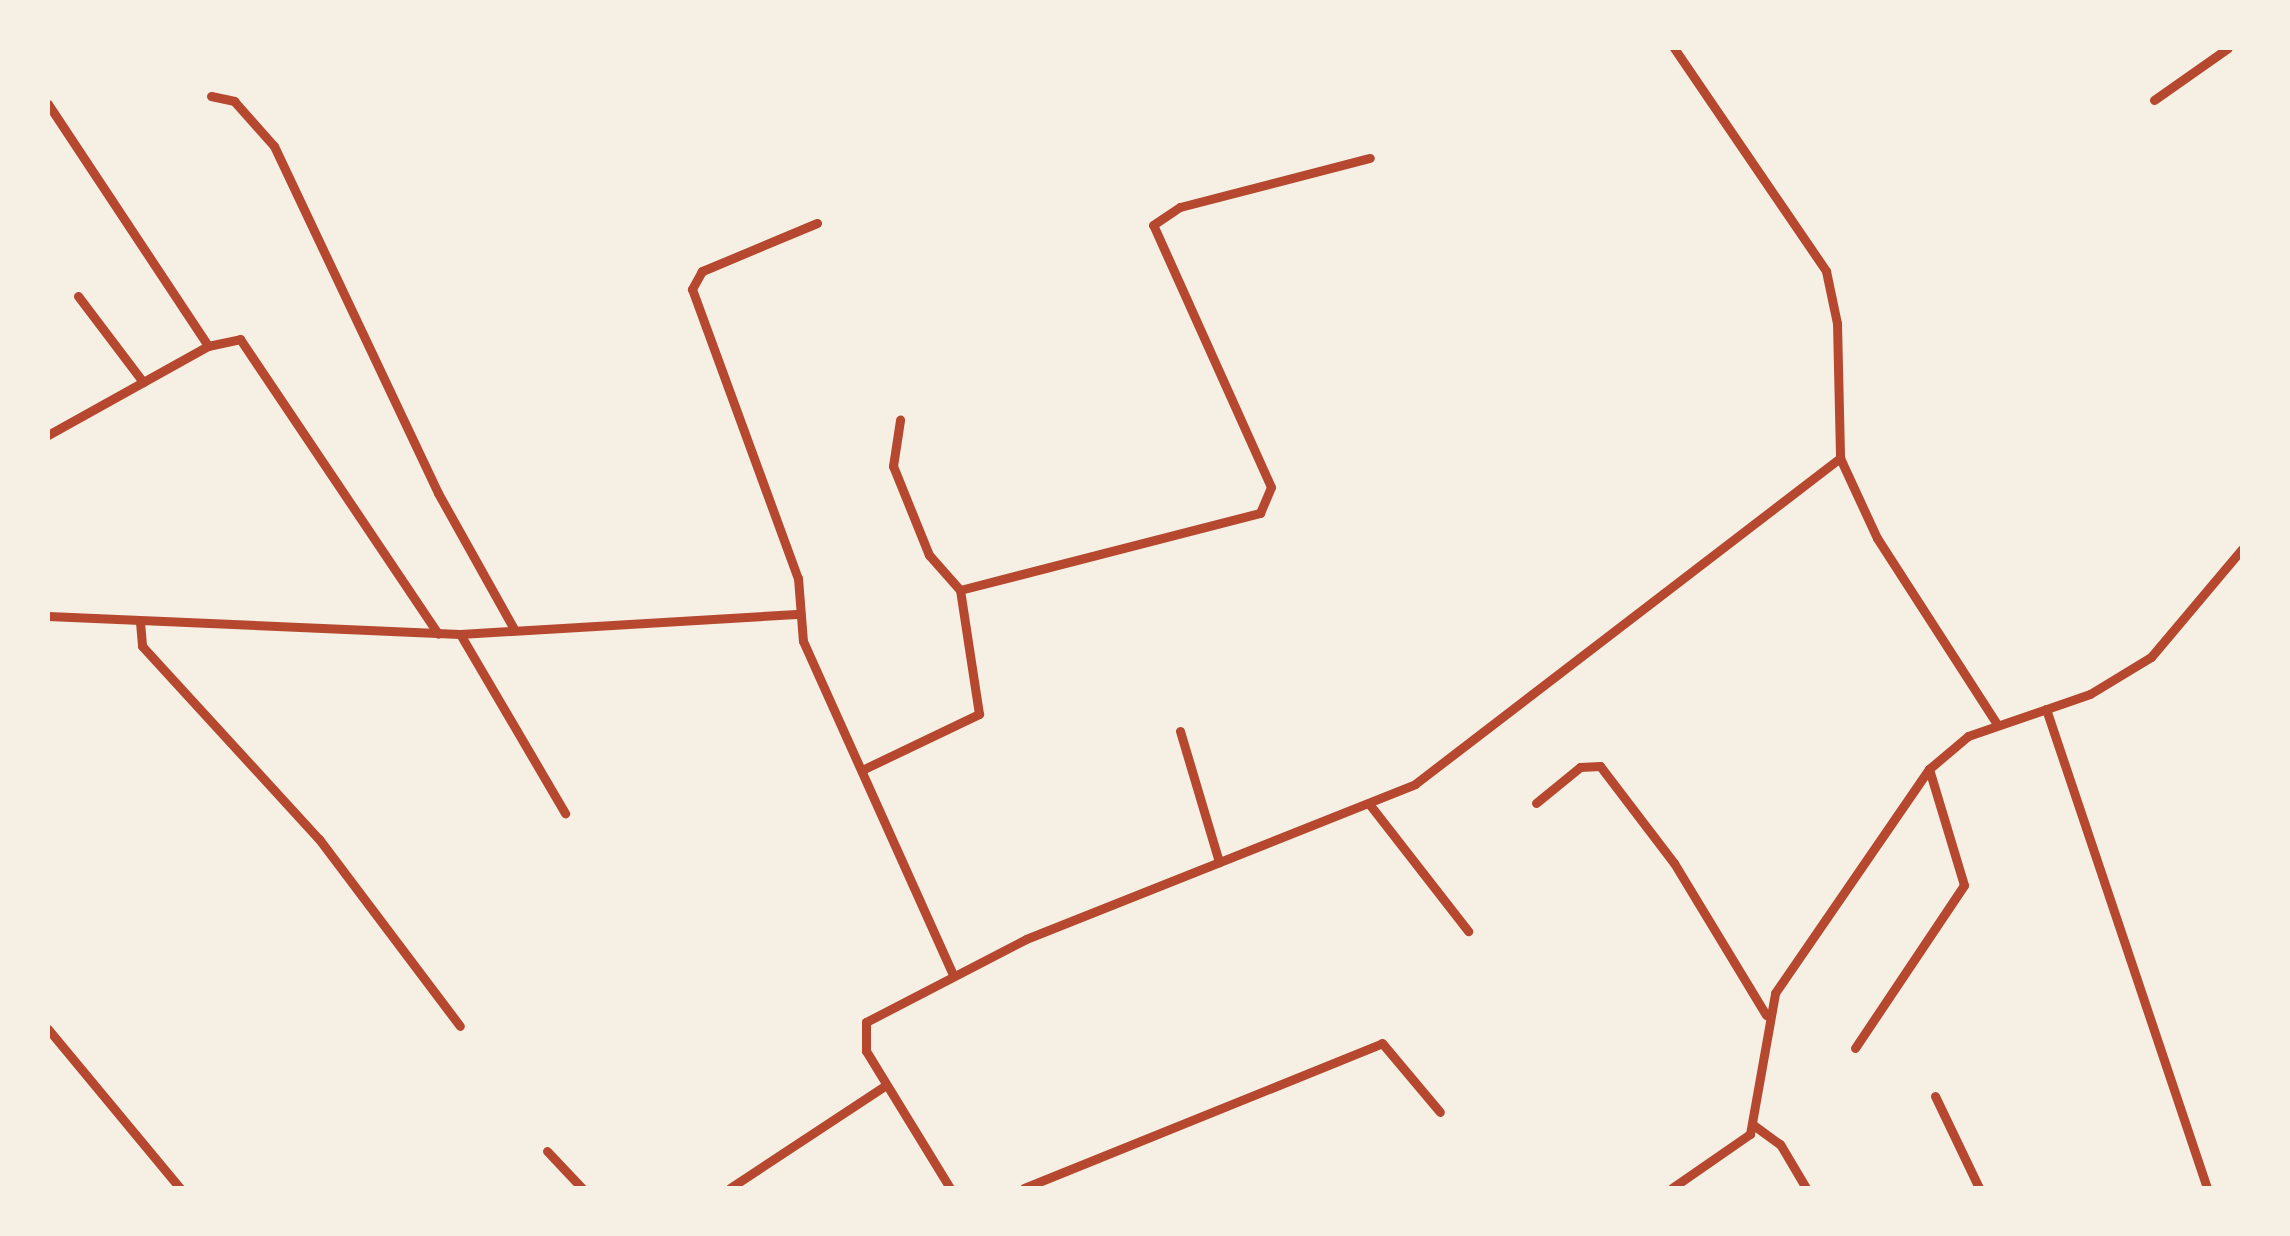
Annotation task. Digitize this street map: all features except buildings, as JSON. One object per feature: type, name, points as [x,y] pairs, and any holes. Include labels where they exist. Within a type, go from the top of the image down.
[{"type":"street","points":[[1674,48],[1826,271],[1837,324],[1840,458],[1877,538],[1996,722]]},
{"type":"street","points":[[2154,100],[2228,48]]},
{"type":"street","points":[[211,96],[234,101],[274,146],[438,493],[514,629]]},
{"type":"street","points":[[48,104],[208,346]]},
{"type":"street","points":[[960,590],[1260,513],[1270,487],[1152,225],[1180,208],[1370,158]]},
{"type":"street","points":[[817,224],[692,283],[798,578],[803,642],[952,972]]},
{"type":"street","points":[[78,296],[142,382]]},
{"type":"street","points":[[48,435],[208,346],[234,336],[247,347],[438,634]]},
{"type":"street","points":[[862,770],[978,718],[960,590],[929,555],[897,477],[900,420]]},
{"type":"street","points":[[950,1188],[886,1085],[862,1030],[952,972],[1370,805],[1430,775],[1840,458]]},
{"type":"street","points":[[1672,1188],[1731,1155],[1752,1124],[1766,1016],[1929,769],[1996,722],[2046,709],[2151,657],[2242,550]]},
{"type":"street","points":[[48,616],[460,634],[800,614]]},
{"type":"street","points":[[140,622],[142,646],[319,839],[460,1026]]},
{"type":"street","points":[[460,634],[565,813]]},
{"type":"street","points":[[2046,709],[2206,1188]]},
{"type":"street","points":[[1180,731],[1220,862]]},
{"type":"street","points":[[1536,803],[1580,767],[1600,766],[1674,864],[1766,1016]]},
{"type":"street","points":[[1855,1048],[1964,885],[1929,769]]},
{"type":"street","points":[[1370,805],[1468,932]]},
{"type":"street","points":[[48,1029],[180,1188]]},
{"type":"street","points":[[1024,1188],[1043,1185],[1382,1042],[1440,1112]]},
{"type":"street","points":[[730,1188],[886,1085]]},
{"type":"street","points":[[1935,1096],[1980,1188]]},
{"type":"street","points":[[1752,1124],[1780,1144],[1806,1188]]},
{"type":"street","points":[[547,1152],[582,1188]]}]
